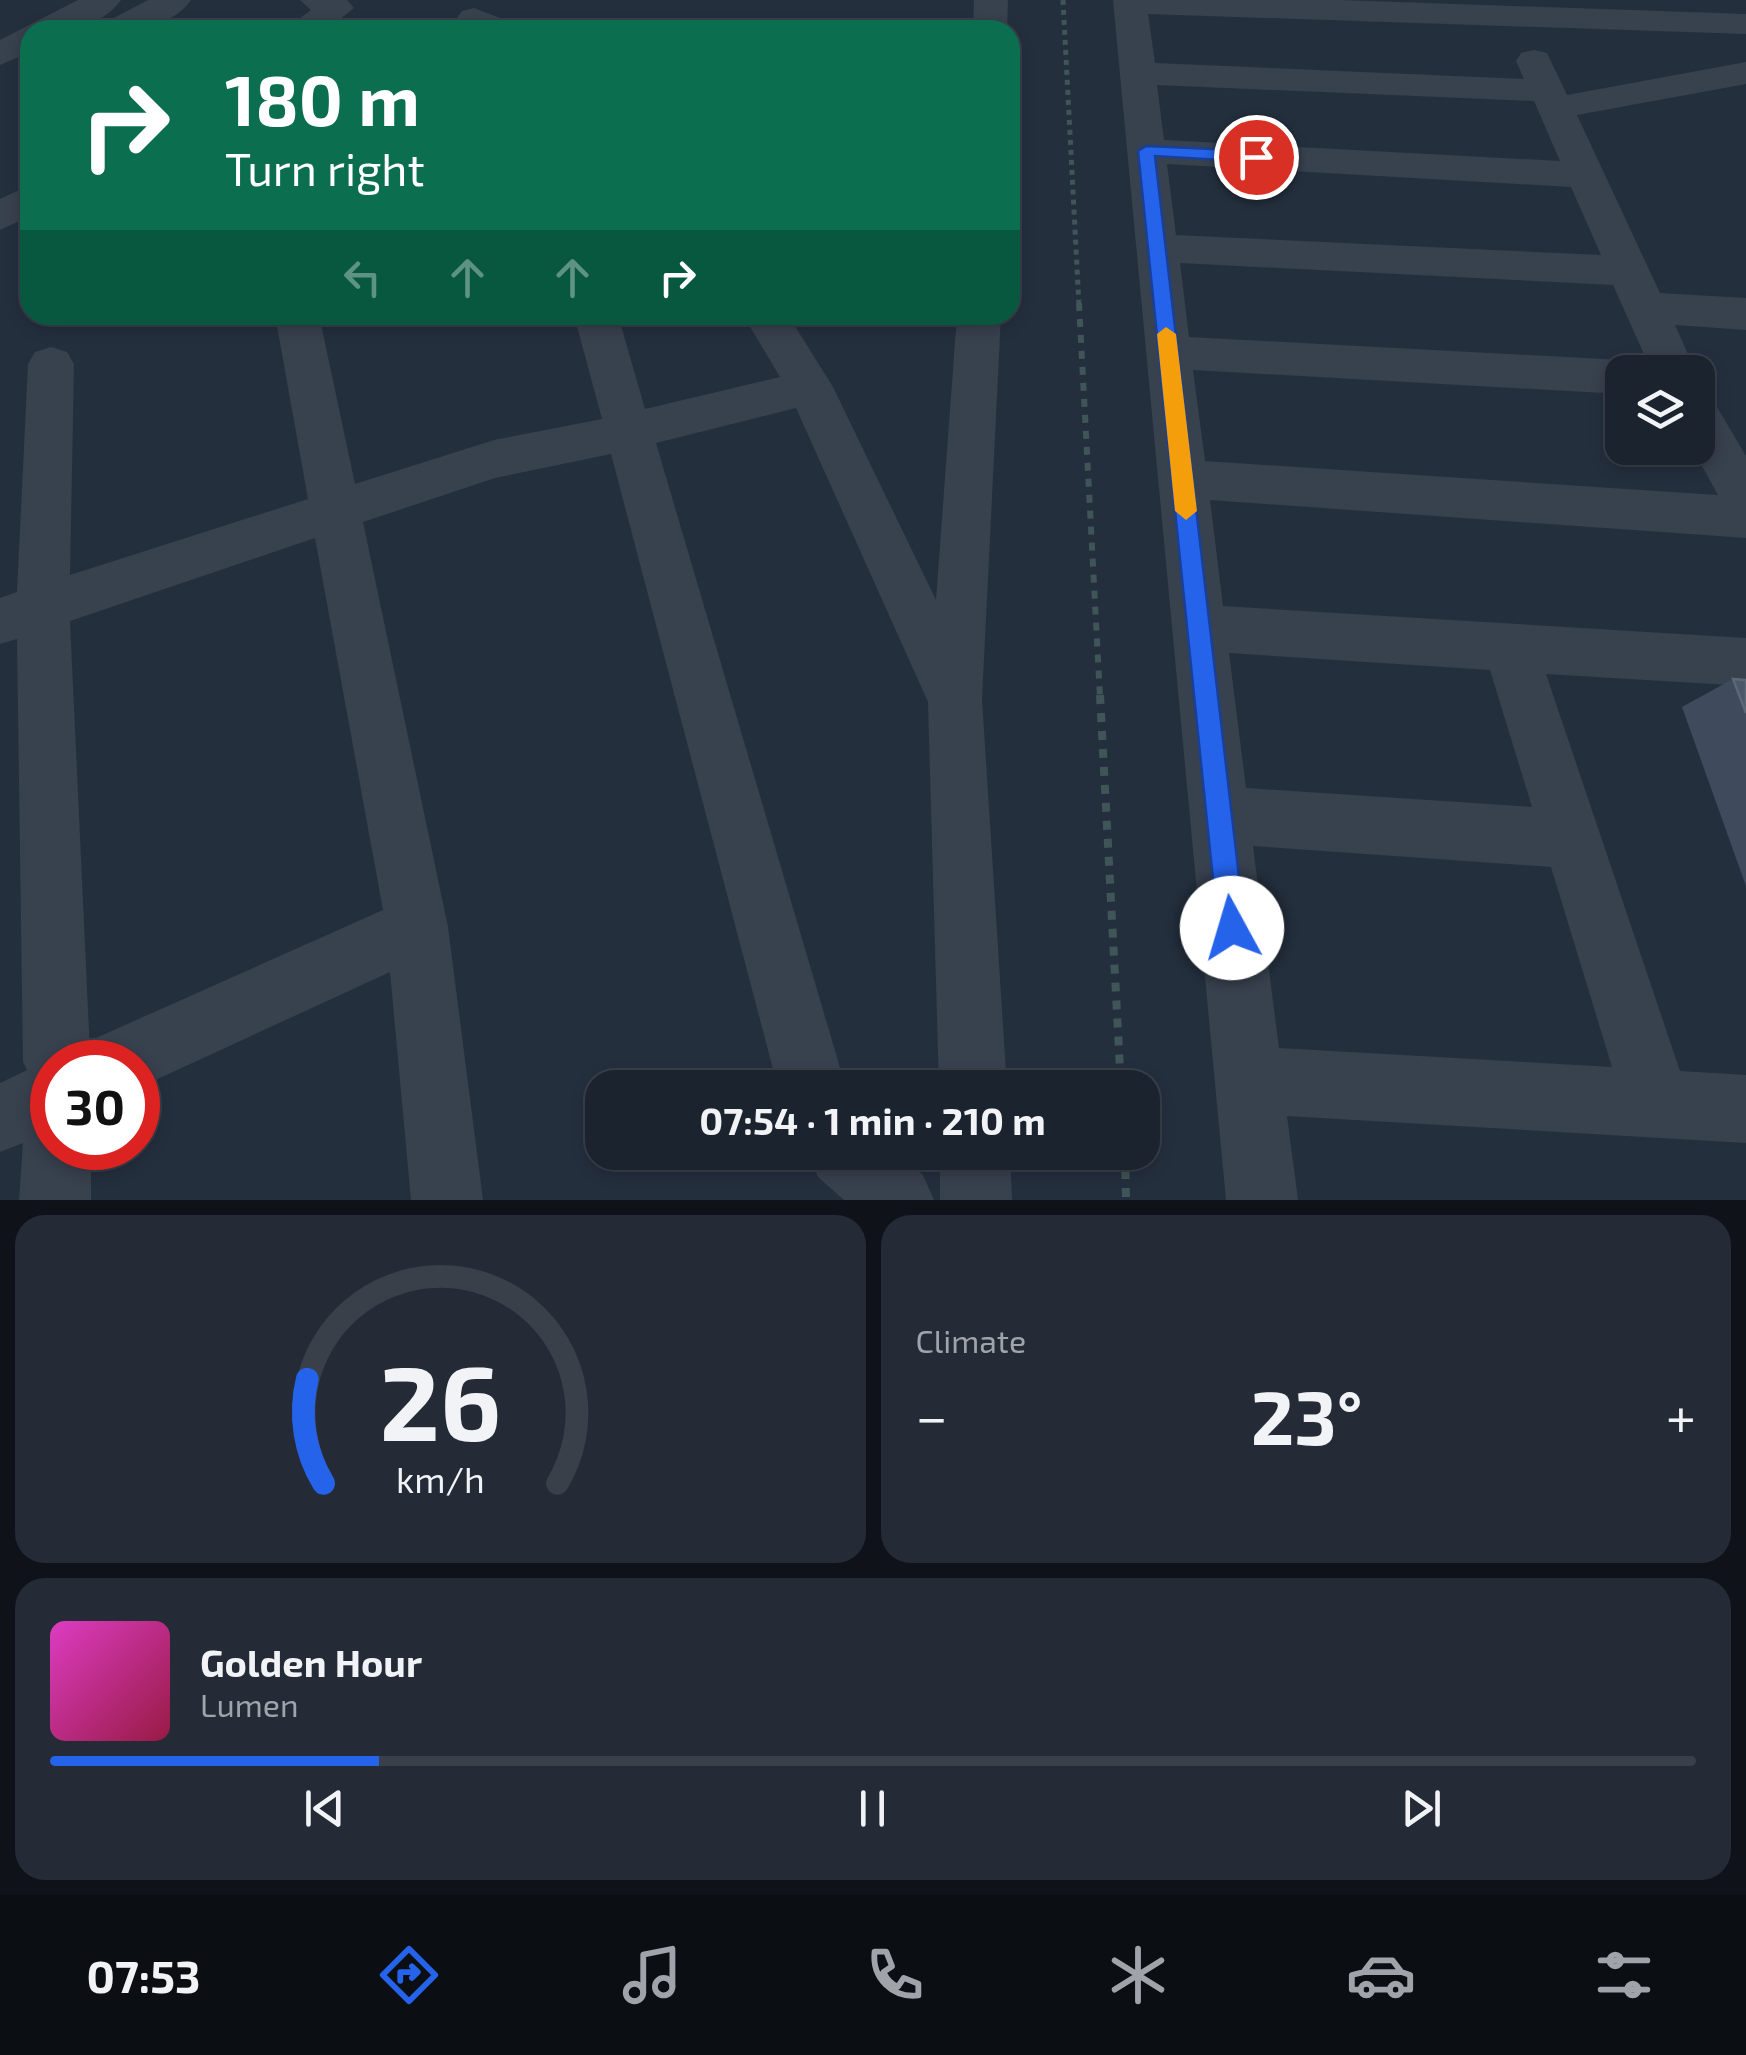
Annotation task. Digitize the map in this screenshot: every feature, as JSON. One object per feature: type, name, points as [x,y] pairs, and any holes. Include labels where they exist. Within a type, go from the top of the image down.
[{"type":"street","points":[[65,20],[104,0]]},
{"type":"street","points":[[135,20],[174,0]]},
{"type":"street","points":[[317,0],[337,8],[318,20]]},
{"type":"street","points":[[1262,1200],[1130,1],[1248,6],[1510,7],[1746,24]]},
{"type":"street","points":[[1248,6],[1268,78]]},
{"type":"street","points":[[1510,7],[1666,355]]},
{"type":"street","points":[[1138,73],[1268,78],[1552,100],[1746,72]]},
{"type":"street","points":[[1146,151],[1586,176]]},
{"type":"street","points":[[1157,248],[1637,289],[1746,314]]},
{"type":"street","points":[[300,325],[417,927],[447,1200]]},
{"type":"street","points":[[606,325],[626,432],[807,1070]]},
{"type":"street","points":[[771,325],[810,387],[956,702]]},
{"type":"street","points":[[973,1070],[956,702],[977,325]]},
{"type":"street","points":[[1168,352],[1605,376]]},
{"type":"street","points":[[51,364],[22,614],[56,1040]]},
{"type":"street","points":[[22,614],[494,460],[810,387]]},
{"type":"street","points":[[1715,446],[1745,500]]},
{"type":"street","points":[[1182,479],[1745,500]]},
{"type":"street","points":[[1198,628],[1746,662]]},
{"type":"street","points":[[1510,647],[1657,1103]]},
{"type":"street","points":[[1219,815],[1569,839]]},
{"type":"street","points":[[160,1044],[417,927]]},
{"type":"street","points":[[1248,1080],[1746,1109]]},
{"type":"street","points":[[0,1118],[30,1104]]},
{"type":"street","points":[[55,1200],[56,1170]]},
{"type":"street","points":[[864,1170],[898,1200]]},
{"type":"street","points":[[975,1170],[976,1200]]},
{"type":"path","points":[[1063,0],[1121,1070]]},
{"type":"path","points":[[1125,1170],[1126,1200]]},
{"type":"building","points":[[1733,679],[1746,680],[1746,713]]},
{"type":"slow traffic","points":[[1166,334],[1186,511]]},
{"type":"route","points":[[1232,928],[1146,151],[1256,157]]}]
